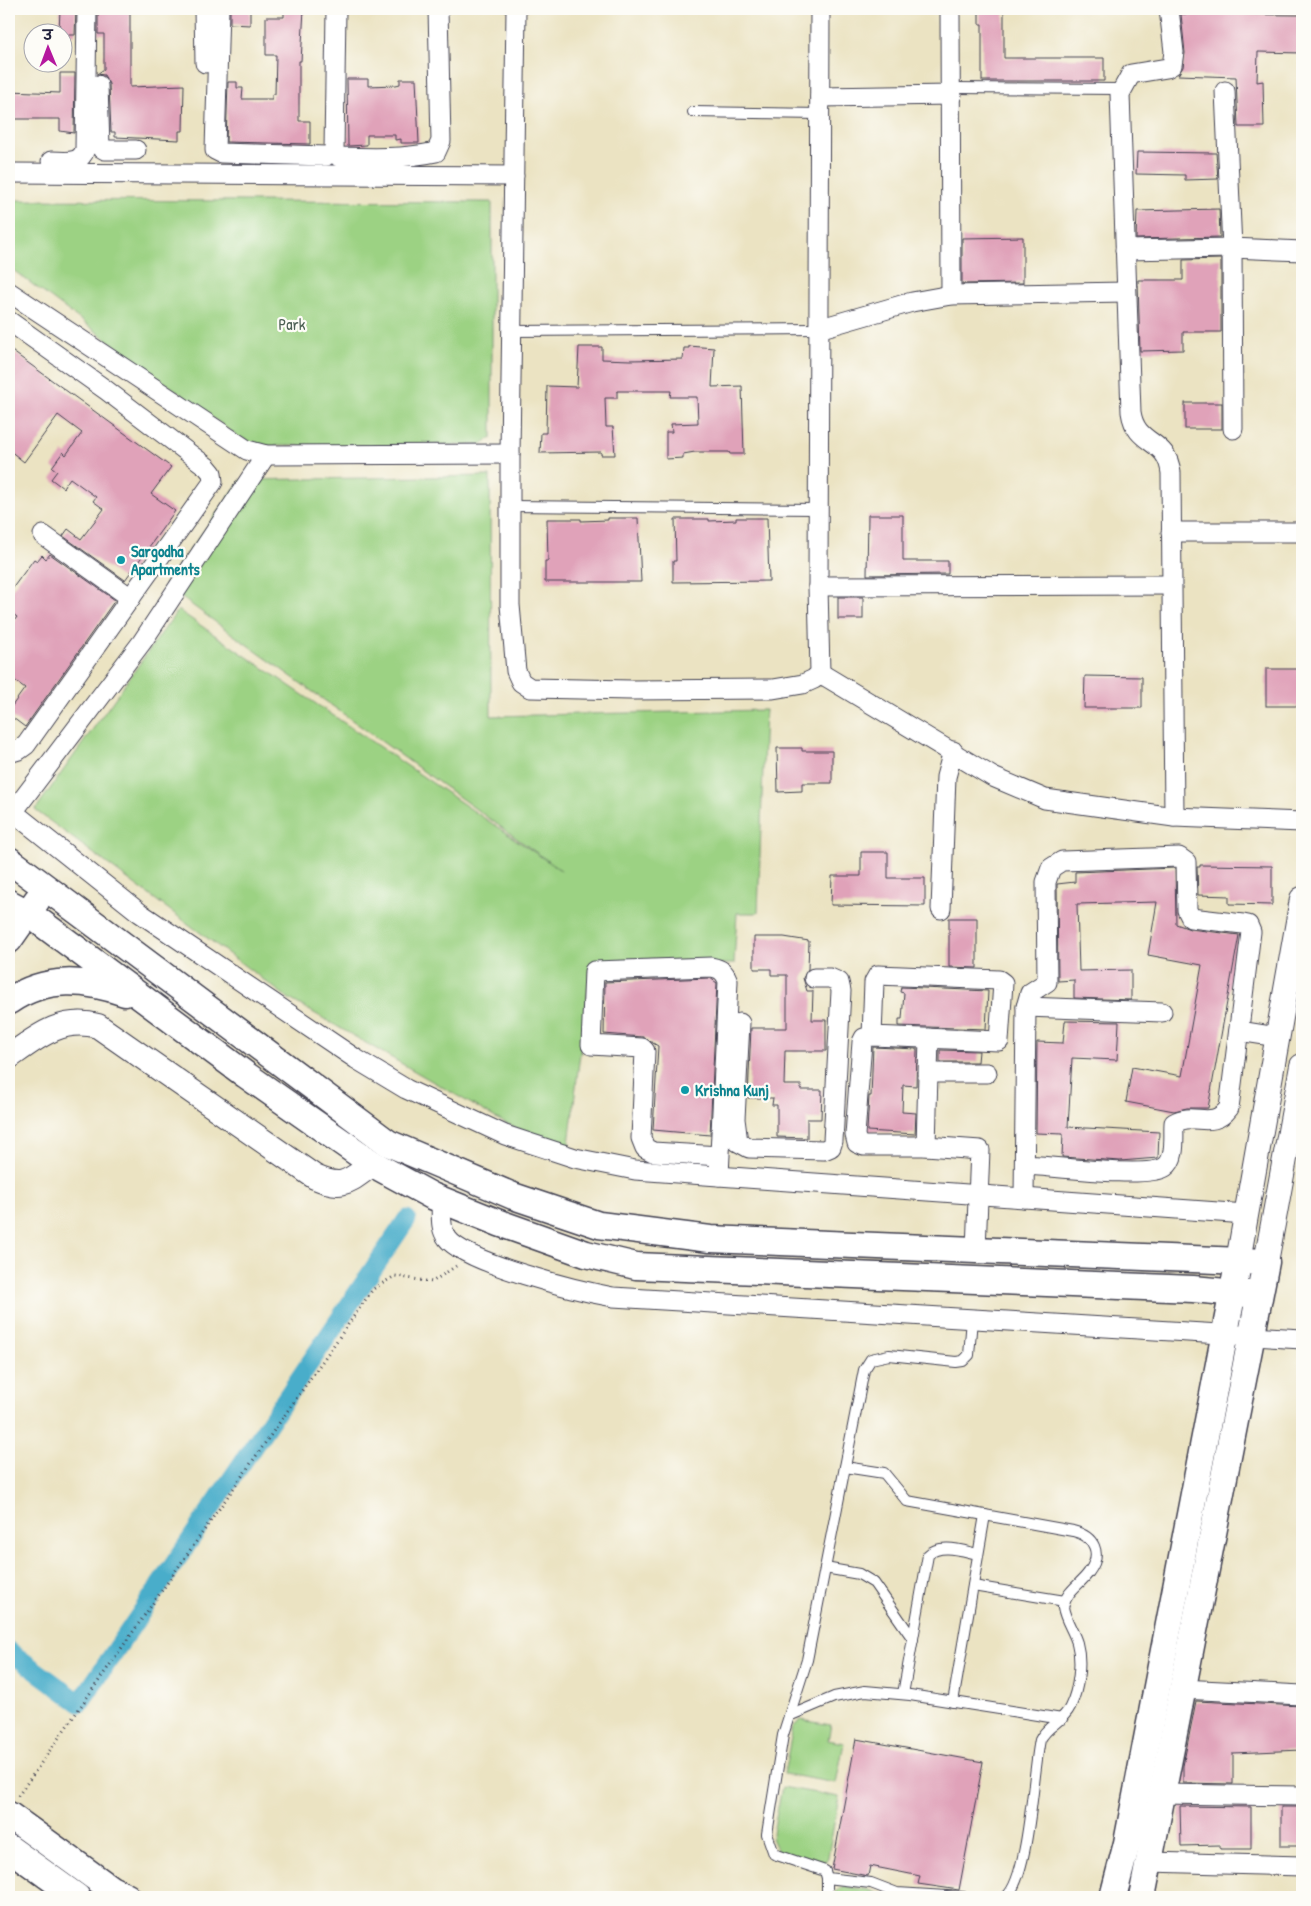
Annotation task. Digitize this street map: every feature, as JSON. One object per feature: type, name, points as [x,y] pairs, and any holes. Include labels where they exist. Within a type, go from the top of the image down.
[{"type":"main road","points":[[13,872],[46,887],[264,1053],[388,1143],[513,1196],[599,1225],[710,1239],[1266,1262],[1181,1689],[1142,1897]]},
{"type":"main road","points":[[9,940],[19,908],[46,887]]},
{"type":"main road","points":[[19,908],[246,1075],[373,1164],[441,1200],[586,1254],[636,1266],[1192,1289],[1259,1295]]},
{"type":"main road","points":[[9,1001],[20,994],[56,982],[96,983],[145,1000]]},
{"type":"main road","points":[[1113,1897],[1127,1843],[1238,1261]]},
{"type":"main road","points":[[11,1808],[111,1889],[127,1897]]},
{"type":"main road","points":[[9,1848],[77,1897]]},
{"type":"street","points":[[9,161],[72,161],[83,156],[87,9]]},
{"type":"street","points":[[98,9],[100,147],[105,150],[136,150]]},
{"type":"street","points":[[204,9],[205,174]]},
{"type":"street","points":[[219,9],[215,150],[221,153],[326,156]]},
{"type":"street","points":[[326,175],[327,9]]},
{"type":"street","points":[[336,9],[334,151],[339,157],[360,157],[415,156],[436,152],[441,141],[438,9]]},
{"type":"street","points":[[516,9],[510,506],[512,650],[516,671],[521,682],[530,688],[631,690],[773,688],[803,684],[820,673]]},
{"type":"street","points":[[820,9],[818,329],[820,673]]},
{"type":"street","points":[[950,9],[952,91],[951,294]]},
{"type":"street","points":[[1169,9],[1174,52],[1172,65],[1167,68],[1131,74],[1121,89],[1126,292],[1132,420],[1142,435],[1166,453],[1169,458],[1171,473],[1174,817]]},
{"type":"street","points":[[820,106],[952,91]]},
{"type":"street","points":[[1225,91],[1232,248],[1233,429]]},
{"type":"street","points":[[9,173],[514,176]]},
{"type":"street","points":[[1125,250],[1232,248],[1302,251]]},
{"type":"street","points":[[9,292],[247,450],[266,455],[510,454]]},
{"type":"street","points":[[818,329],[912,302],[951,294],[1126,292]]},
{"type":"street","points":[[9,321],[106,390],[212,473],[213,482],[26,744],[19,750],[9,753]]},
{"type":"street","points":[[266,455],[142,642],[11,810],[140,913],[356,1059],[406,1089],[505,1136],[574,1158],[635,1170],[1246,1214]]},
{"type":"street","points":[[1171,532],[1302,532]]},
{"type":"street","points":[[43,535],[131,598]]},
{"type":"street","points":[[818,586],[1171,585]]},
{"type":"street","points":[[820,673],[993,777],[1046,799],[1174,817],[1302,822]]},
{"type":"street","points":[[942,910],[946,777],[953,752]]},
{"type":"street","points":[[1024,1198],[1026,1165],[1026,1007],[1030,993],[1047,982],[1046,882],[1051,868],[1062,861],[1179,857],[1186,862],[1187,910],[1191,918],[1244,924],[1250,929],[1251,938],[1229,1108],[1223,1116],[1211,1121],[1183,1118],[1174,1123],[1172,1159],[1165,1167],[1154,1171],[1135,1172],[1026,1165]]},
{"type":"street","points":[[1238,1261],[1302,899]]},
{"type":"street","points":[[720,1156],[653,1152],[645,1148],[641,1138],[645,1051],[642,1048],[591,1044],[594,971],[711,967],[720,968],[725,974],[728,981],[720,1176]]},
{"type":"street","points":[[872,1036],[874,982],[878,975],[995,980],[1003,983],[999,1041],[872,1036],[864,1038],[862,1042],[855,1135],[857,1143],[864,1146],[926,1146],[980,1150],[976,1249]]},
{"type":"street","points":[[740,1023],[736,1131],[738,1142],[743,1147],[824,1150],[831,1147],[833,1143],[841,991],[838,982],[835,980],[814,978]]},
{"type":"street","points":[[1026,1007],[1162,1012]]},
{"type":"street","points":[[9,1057],[55,1027],[83,1022],[98,1026],[315,1177],[330,1184],[348,1182],[373,1164]]},
{"type":"street","points":[[1239,1031],[1278,1037]]},
{"type":"street","points":[[926,1146],[929,1038]]},
{"type":"street","points":[[1266,1262],[1302,1066]]},
{"type":"street","points":[[928,1073],[987,1073]]},
{"type":"street","points":[[741,1178],[743,1147]]},
{"type":"street","points":[[441,1200],[442,1228],[446,1236],[458,1247],[535,1279],[613,1297],[1302,1339]]},
{"type":"street","points":[[1181,1689],[1302,1694]]},
{"type":"street","points":[[1162,1794],[1302,1796]]},
{"type":"street","points":[[1148,1862],[1302,1866]]},
{"type":"lane","points":[[952,91],[1121,89]]},
{"type":"lane","points":[[693,112],[820,106]]},
{"type":"lane","points":[[512,331],[818,329]]},
{"type":"lane","points":[[510,506],[818,510]]},
{"type":"lane","points":[[827,1897],[828,1878],[822,1869],[774,1854],[768,1841],[771,1808],[783,1735],[806,1668],[864,1370],[871,1359],[889,1355],[956,1362],[963,1360],[969,1355],[972,1319]]},
{"type":"lane","points":[[845,1467],[884,1473],[908,1501],[1073,1531],[1081,1533],[1093,1541],[1096,1551],[1093,1566],[1088,1575],[1071,1590],[1064,1600],[1064,1612],[1076,1642],[1078,1671],[1074,1697],[1062,1718],[1043,1732],[1040,1740],[1023,1854],[1014,1885],[1006,1897]]},
{"type":"lane","points":[[954,1702],[985,1515]]},
{"type":"lane","points":[[904,1694],[928,1555],[940,1549],[978,1554]]},
{"type":"lane","points":[[825,1568],[859,1574],[874,1583],[913,1639]]},
{"type":"lane","points":[[973,1586],[1064,1600]]},
{"type":"lane","points":[[789,1716],[848,1693],[865,1691],[904,1694],[1062,1718]]},
{"type":"lane","points":[[828,1878],[871,1883],[897,1892],[963,1897]]},
{"type":"path","points":[[11,1808],[373,1290],[394,1276],[432,1282],[462,1262]]},
{"type":"green space","name":"Park","points":[[9,200],[492,202],[492,437],[480,445],[260,446],[237,436],[9,267]]},
{"type":"green space","points":[[490,476],[491,716],[765,710],[758,913],[737,913],[734,964],[591,964],[568,1152],[501,1121],[288,998],[35,810],[178,610],[562,871],[164,585],[241,480]]},
{"type":"green space","points":[[801,1720],[831,1725],[828,1740],[844,1743],[836,1783],[784,1774],[793,1727]]},
{"type":"green space","points":[[782,1787],[839,1797],[827,1862],[778,1852],[772,1838]]},
{"type":"green space","points":[[843,1886],[869,1890],[888,1897],[835,1897],[835,1893]]},
{"type":"building","points":[[60,9],[76,9],[75,35],[72,35],[72,22],[59,22]]},
{"type":"building","points":[[98,9],[130,9],[130,87],[184,85],[183,131],[179,131],[179,140],[115,137],[115,132],[111,132],[109,84],[104,75],[97,74],[104,69],[104,34],[98,34]]},
{"type":"building","points":[[230,9],[250,9],[250,25],[230,24]]},
{"type":"building","points":[[284,9],[304,9],[301,61],[299,61],[299,121],[310,121],[310,144],[226,142],[228,82],[237,82],[237,88],[243,88],[242,99],[272,99],[272,94],[275,94],[276,55],[266,55],[266,17],[284,17]]},
{"type":"building","points":[[979,9],[1004,9],[1004,58],[1104,58],[1104,81],[982,81],[982,24],[979,24]]},
{"type":"building","points":[[1181,14],[1302,15],[1302,53],[1258,52],[1257,82],[1263,81],[1264,127],[1238,127],[1236,77],[1178,75],[1183,67],[1185,53]]},
{"type":"building","points":[[60,73],[75,73],[74,133],[60,131],[60,119],[9,119],[9,91],[60,93]]},
{"type":"building","points":[[347,79],[368,79],[368,86],[396,85],[400,84],[400,79],[416,79],[419,143],[401,143],[401,139],[395,140],[395,135],[367,135],[367,145],[348,146]]},
{"type":"building","points":[[1137,152],[1216,153],[1218,179],[1185,180],[1185,175],[1136,174]]},
{"type":"building","points":[[1219,209],[1220,237],[1136,239],[1137,211]]},
{"type":"building","points":[[1023,237],[1023,283],[962,284],[962,238]]},
{"type":"building","points":[[1221,259],[1221,332],[1183,332],[1183,350],[1140,351],[1138,280],[1183,280],[1183,260]]},
{"type":"building","points":[[689,346],[714,348],[712,387],[742,386],[744,454],[695,452],[683,454],[683,458],[666,459],[666,432],[672,432],[671,424],[698,423],[697,397],[670,397],[671,391],[617,391],[617,398],[605,398],[606,427],[613,427],[615,455],[601,455],[601,452],[540,453],[541,433],[546,433],[547,386],[577,387],[579,347],[602,347],[602,359],[630,360],[683,359],[684,348],[689,348]]},
{"type":"building","points":[[9,349],[171,467],[151,494],[175,511],[125,580],[63,536],[68,529],[81,539],[104,509],[93,501],[96,497],[70,478],[63,488],[51,479],[57,471],[52,467],[63,452],[66,455],[82,433],[58,415],[24,462],[9,450]]},
{"type":"building","points":[[1185,403],[1222,403],[1222,429],[1185,429]]},
{"type":"building","points":[[868,515],[903,515],[903,561],[948,561],[948,574],[867,575]]},
{"type":"building","points":[[608,518],[638,518],[641,582],[545,582],[545,561],[548,561],[547,519],[581,519],[581,521],[608,520]]},
{"type":"building","points":[[736,518],[767,518],[769,581],[673,582],[673,561],[676,561],[675,519],[709,519],[709,521],[736,520]]},
{"type":"building","points":[[50,554],[115,600],[25,727],[9,715],[9,710],[25,688],[9,676],[9,628],[17,617],[9,611],[9,593],[34,559],[37,561],[42,555],[46,559]]},
{"type":"building","points":[[838,597],[863,597],[863,619],[838,619]]},
{"type":"building","points":[[1266,669],[1302,669],[1302,706],[1266,706]]},
{"type":"building","points":[[1085,676],[1142,677],[1142,708],[1084,708]]},
{"type":"building","points":[[777,748],[802,748],[802,751],[832,751],[832,783],[802,783],[802,791],[778,792]]},
{"type":"building","points":[[861,852],[888,852],[888,878],[925,878],[925,906],[831,905],[832,876],[861,876]]},
{"type":"building","points":[[1200,865],[1272,866],[1272,905],[1229,904],[1229,896],[1198,895],[1197,867],[1200,867]]},
{"type":"building","points":[[1175,868],[1176,924],[1190,929],[1239,935],[1208,1108],[1187,1108],[1174,1111],[1126,1102],[1132,1067],[1182,1076],[1202,965],[1148,955],[1157,902],[1077,904],[1079,971],[1131,970],[1131,1000],[1074,998],[1074,980],[1058,981],[1057,884],[1075,882],[1075,872]]},
{"type":"building","points":[[949,918],[977,918],[977,968],[949,967]]},
{"type":"building","points":[[754,937],[784,937],[809,941],[808,969],[803,978],[807,991],[813,991],[812,1020],[826,1020],[826,1051],[785,1051],[784,1085],[801,1085],[801,1090],[822,1090],[821,1119],[807,1119],[807,1138],[777,1137],[777,1105],[772,1105],[773,1098],[748,1098],[751,1028],[787,1028],[787,975],[771,975],[771,969],[754,969]]},
{"type":"building","name":"Krishna Kunj","points":[[710,978],[717,983],[710,1135],[653,1130],[658,1046],[643,1037],[604,1034],[605,982]]},
{"type":"building","points":[[901,987],[988,991],[986,1029],[899,1026],[899,1019],[902,1019],[904,993],[900,992]]},
{"type":"building","points":[[1065,1021],[1119,1022],[1117,1060],[1072,1058],[1068,1127],[1159,1132],[1158,1158],[1120,1161],[1062,1157],[1063,1134],[1036,1133],[1037,1042],[1063,1043]]},
{"type":"building","points":[[873,1047],[917,1049],[916,1086],[903,1085],[902,1112],[916,1113],[915,1134],[867,1131]]},
{"type":"building","points":[[940,1050],[979,1051],[978,1062],[940,1062]]},
{"type":"building","points":[[1196,1701],[1302,1706],[1302,1750],[1233,1753],[1233,1784],[1183,1783],[1183,1766]]},
{"type":"building","points":[[856,1739],[983,1762],[959,1890],[918,1884],[920,1876],[870,1866],[868,1876],[832,1869]]},
{"type":"building","points":[[1180,1806],[1251,1807],[1251,1849],[1220,1849],[1220,1845],[1181,1846]]},
{"type":"building","points":[[1281,1807],[1302,1807],[1302,1846],[1281,1846]]},
{"type":"waterway","points":[[9,1651],[80,1703],[407,1219]]},
{"type":"place","name":"Sargodha Apartments","points":[[121,560]]},
{"type":"place","name":"Krishna Kunj","points":[[685,1090]]}]
